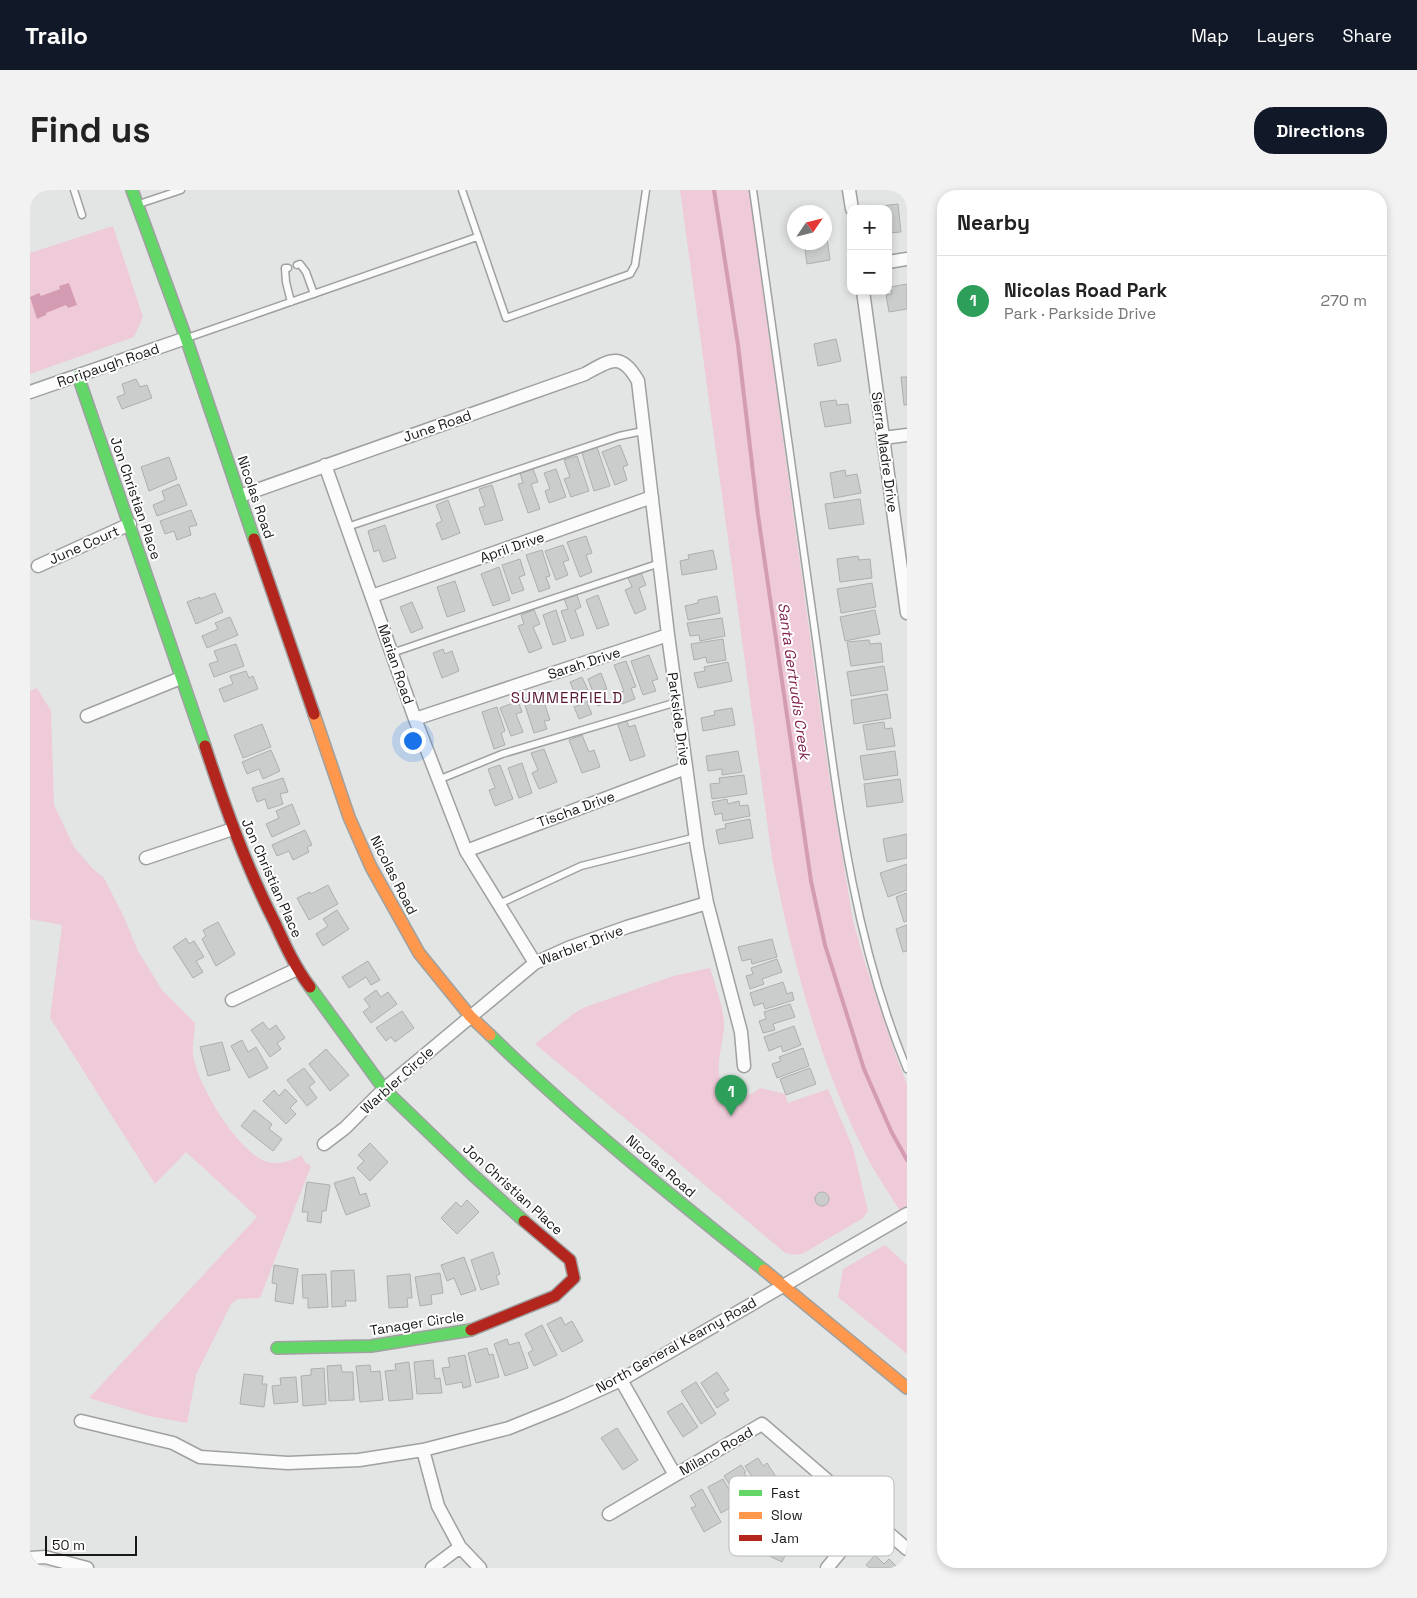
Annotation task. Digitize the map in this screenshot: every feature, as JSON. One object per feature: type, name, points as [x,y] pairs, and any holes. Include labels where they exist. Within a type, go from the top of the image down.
[{"type":"main road","name":"Nicolas Road","points":[[132,190],[186,338],[349,817],[371,867],[419,953],[470,1016],[537,1081],[688,1209],[907,1388]]},
{"type":"main road","name":"Jon Christian Place","points":[[78,376],[233,829],[259,892],[296,969],[384,1089],[473,1175],[570,1260],[574,1278],[555,1296]]},
{"type":"main road","name":"Tanager Circle","points":[[277,1348],[370,1346],[467,1332],[555,1296]]},
{"type":"street","points":[[849,190],[851,205]]},
{"type":"street","points":[[892,261],[907,259]]},
{"type":"street","name":"Sierra Madre Drive","points":[[864,295],[907,613]]},
{"type":"street","name":"Roripaugh Road","points":[[30,392],[186,338]]},
{"type":"street","name":"June Road","points":[[240,496],[585,374],[609,361],[623,362],[631,370]]},
{"type":"street","name":"Parkside Drive","points":[[631,370],[638,382],[668,635],[696,837],[707,903],[741,1032],[744,1066]]},
{"type":"street","points":[[883,438],[907,435]]},
{"type":"street","name":"Marian Road","points":[[325,465],[415,719],[466,851],[535,963]]},
{"type":"street","name":"April Drive","points":[[372,596],[652,498]]},
{"type":"street","name":"June Court","points":[[38,566],[130,524]]},
{"type":"street","name":"Sarah Drive","points":[[415,719],[668,635]]},
{"type":"street","points":[[87,716],[181,678]]},
{"type":"street","name":"Tischa Drive","points":[[466,851],[686,768]]},
{"type":"street","points":[[146,858],[233,829]]},
{"type":"street","name":"Warbler Drive","points":[[470,1016],[535,963],[568,948],[627,927],[707,903]]},
{"type":"street","points":[[232,1000],[296,969]]},
{"type":"street","name":"Warbler Circle","points":[[324,1144],[345,1128],[384,1089],[470,1016]]},
{"type":"street","name":"North General Kearny Road","points":[[81,1421],[173,1443],[200,1457],[288,1463],[359,1460],[423,1450],[509,1428],[621,1380],[907,1214]]},
{"type":"street","points":[[621,1380],[675,1475]]},
{"type":"street","name":"Milano Road","points":[[609,1514],[762,1424],[822,1476]]},
{"type":"street","points":[[423,1450],[438,1506],[460,1547],[480,1568]]},
{"type":"street","name":"Milano Road","points":[[894,1538],[907,1549]]},
{"type":"street","points":[[432,1568],[460,1547]]},
{"type":"street","points":[[827,1568],[837,1556]]},
{"type":"street","points":[[30,1558],[45,1557],[87,1568]]},
{"type":"lane","points":[[74,190],[82,215]]},
{"type":"lane","points":[[137,204],[181,190]]},
{"type":"lane","points":[[462,190],[506,318],[630,274],[635,265],[646,190]]},
{"type":"lane","points":[[753,190],[833,767],[849,865],[860,922],[870,960],[907,1069]]},
{"type":"lane","points":[[186,338],[477,237]]},
{"type":"lane","points":[[297,265],[300,264],[306,272],[314,294]]},
{"type":"lane","points":[[288,268],[286,268],[286,282],[291,302]]},
{"type":"lane","points":[[347,527],[619,436],[644,431]]},
{"type":"lane","points":[[392,653],[660,563]]},
{"type":"lane","points":[[438,780],[502,754],[677,702]]},
{"type":"lane","points":[[499,904],[581,866],[696,837]]},
{"type":"shaded area","points":[[680,190],[749,190],[828,768],[853,921],[865,963],[907,1084],[907,1222],[867,1157],[846,1113],[819,1042],[788,932],[772,858]]},
{"type":"shaded area","points":[[113,226],[143,317],[134,337],[30,374],[30,253]]},
{"type":"shaded area","points":[[69,283],[77,305],[68,308],[66,305],[37,319],[30,297],[39,293],[41,296],[60,289],[59,286]]},
{"type":"shaded area","points":[[37,688],[51,711],[54,805],[74,847],[92,868],[104,878],[123,915],[138,951],[162,990],[195,1023],[193,1054],[196,1067],[210,1099],[232,1132],[257,1157],[268,1162],[281,1163],[301,1155],[305,1162],[311,1166],[260,1298],[238,1299],[231,1304],[196,1375],[187,1423],[149,1416],[89,1398],[257,1217],[186,1152],[155,1184],[50,1018],[62,925],[30,919],[30,691]]},
{"type":"shaded area","points":[[710,968],[724,1021],[719,1072],[721,1082],[726,1089],[735,1094],[746,1095],[760,1088],[785,1094],[788,1103],[828,1089],[853,1148],[868,1211],[863,1218],[804,1253],[795,1255],[785,1253],[535,1044],[583,1008],[673,976]]},
{"type":"shaded area","points":[[885,1245],[907,1265],[907,1354],[838,1297],[843,1269]]},
{"type":"building","points":[[898,204],[901,232],[892,233],[892,205],[890,205]]},
{"type":"building","points":[[805,250],[829,250],[830,260],[807,264]]},
{"type":"building","points":[[907,284],[907,309],[889,312],[886,295],[892,295],[892,287]]},
{"type":"building","points":[[836,339],[841,361],[818,366],[814,344]]},
{"type":"building","points":[[901,377],[907,377],[907,405],[904,405]]},
{"type":"building","points":[[136,379],[140,387],[147,385],[152,398],[122,409],[117,397],[125,394],[122,384]]},
{"type":"building","points":[[836,400],[837,405],[848,404],[851,423],[825,427],[820,402]]},
{"type":"building","points":[[620,445],[628,465],[623,467],[627,480],[615,485],[602,452]]},
{"type":"building","points":[[597,447],[610,486],[594,491],[582,453]]},
{"type":"building","points":[[577,456],[589,491],[571,497],[564,479],[570,477],[564,460]]},
{"type":"building","points":[[169,457],[177,479],[149,491],[141,467]]},
{"type":"building","points":[[533,469],[538,482],[531,484],[540,509],[528,513],[518,484],[523,483],[520,473]]},
{"type":"building","points":[[556,469],[566,497],[549,503],[545,491],[550,489],[544,473]]},
{"type":"building","points":[[845,470],[846,476],[857,474],[861,493],[834,498],[830,473]]},
{"type":"building","points":[[179,484],[187,505],[157,516],[153,505],[165,500],[162,491]]},
{"type":"building","points":[[492,485],[503,520],[485,525],[479,508],[485,506],[479,489]]},
{"type":"building","points":[[860,499],[864,524],[829,529],[825,504]]},
{"type":"building","points":[[448,500],[460,533],[442,540],[436,524],[442,521],[436,505]]},
{"type":"building","points":[[191,510],[197,525],[189,527],[191,535],[177,540],[174,531],[165,534],[160,521]]},
{"type":"building","points":[[385,525],[396,558],[383,562],[379,550],[374,552],[368,531]]},
{"type":"building","points":[[586,536],[592,553],[586,555],[592,572],[580,577],[567,542]]},
{"type":"building","points":[[563,545],[569,560],[563,562],[568,575],[556,580],[545,551]]},
{"type":"building","points":[[542,550],[550,576],[546,577],[550,588],[539,592],[526,555]]},
{"type":"building","points":[[713,550],[717,569],[682,575],[680,561],[689,559],[688,555]]},
{"type":"building","points":[[858,556],[859,560],[870,559],[872,578],[840,582],[837,559]]},
{"type":"building","points":[[520,559],[525,575],[519,577],[524,590],[512,594],[502,565]]},
{"type":"building","points":[[499,567],[510,600],[493,606],[481,574]]},
{"type":"building","points":[[641,573],[646,585],[639,588],[646,609],[635,614],[625,590],[632,587],[628,578]]},
{"type":"building","points":[[455,581],[465,611],[447,617],[437,587]]},
{"type":"building","points":[[872,583],[876,607],[841,613],[837,589]]},
{"type":"building","points":[[215,593],[223,612],[196,624],[187,602]]},
{"type":"building","points":[[577,595],[581,607],[575,610],[584,635],[571,639],[561,611],[568,609],[564,599]]},
{"type":"building","points":[[598,595],[609,625],[597,629],[586,600]]},
{"type":"building","points":[[717,596],[720,613],[688,620],[685,606],[698,603],[698,600]]},
{"type":"building","points":[[412,602],[423,628],[411,633],[400,607]]},
{"type":"building","points":[[534,610],[540,624],[533,627],[542,648],[529,653],[518,626],[524,624],[521,615]]},
{"type":"building","points":[[556,610],[566,641],[553,645],[543,615]]},
{"type":"building","points":[[875,610],[880,634],[845,641],[840,617]]},
{"type":"building","points":[[230,617],[238,635],[207,648],[202,636],[218,629],[215,623]]},
{"type":"building","points":[[722,618],[725,636],[700,641],[699,635],[690,636],[687,623]]},
{"type":"building","points":[[723,639],[726,660],[707,663],[706,657],[694,660],[691,644]]},
{"type":"building","points":[[869,640],[870,644],[881,643],[883,662],[851,666],[847,642]]},
{"type":"building","points":[[236,644],[244,666],[214,677],[209,664],[218,661],[214,651]]},
{"type":"building","points":[[443,649],[445,654],[452,651],[459,671],[442,678],[433,653]]},
{"type":"building","points":[[649,655],[658,679],[652,681],[656,691],[643,695],[631,661]]},
{"type":"building","points":[[626,661],[636,687],[631,688],[635,699],[622,704],[618,693],[624,691],[614,665]]},
{"type":"building","points":[[728,662],[732,681],[698,688],[694,673],[705,671],[704,667]]},
{"type":"building","points":[[884,666],[888,690],[851,696],[847,672]]},
{"type":"building","points":[[246,671],[249,678],[253,676],[258,689],[224,702],[219,689],[233,684],[230,676]]},
{"type":"building","points":[[601,673],[607,689],[603,690],[608,702],[598,706],[588,679]]},
{"type":"building","points":[[582,677],[593,701],[587,703],[592,714],[579,719],[574,707],[580,705],[570,682]]},
{"type":"building","points":[[541,693],[550,720],[544,721],[547,729],[534,733],[523,699]]},
{"type":"building","points":[[887,694],[891,718],[854,724],[851,700]]},
{"type":"building","points":[[518,701],[522,712],[516,714],[523,732],[511,736],[500,708]]},
{"type":"building","points":[[497,707],[505,731],[501,733],[505,745],[494,749],[482,712]]},
{"type":"building","points":[[732,708],[735,725],[703,731],[701,718],[715,715],[714,711]]},
{"type":"building","points":[[626,719],[629,727],[635,725],[645,756],[630,761],[617,722]]},
{"type":"building","points":[[884,722],[885,729],[892,728],[895,746],[867,750],[863,725]]},
{"type":"building","points":[[262,724],[271,747],[243,758],[234,735]]},
{"type":"building","points":[[582,735],[589,752],[594,750],[600,767],[582,773],[569,740]]},
{"type":"building","points":[[544,749],[557,782],[539,789],[532,773],[538,770],[531,753]]},
{"type":"building","points":[[271,750],[280,771],[263,779],[259,769],[247,774],[242,762]]},
{"type":"building","points":[[738,751],[742,772],[722,775],[722,769],[708,771],[706,756]]},
{"type":"building","points":[[895,751],[898,775],[864,780],[860,756]]},
{"type":"building","points":[[522,763],[532,793],[519,798],[508,768]]},
{"type":"building","points":[[500,765],[513,799],[495,806],[489,790],[495,788],[488,769]]},
{"type":"building","points":[[744,775],[747,794],[712,799],[710,784],[720,783],[719,778]]},
{"type":"building","points":[[283,778],[288,792],[280,794],[283,804],[268,809],[265,799],[257,802],[252,788]]},
{"type":"building","points":[[900,779],[903,802],[867,807],[864,784]]},
{"type":"building","points":[[727,799],[728,804],[739,801],[740,806],[748,805],[750,816],[723,821],[722,813],[715,815],[712,802]]},
{"type":"building","points":[[292,804],[300,824],[272,837],[266,824],[279,818],[276,811]]},
{"type":"building","points":[[750,819],[753,838],[719,844],[716,830],[726,828],[725,824]]},
{"type":"building","points":[[305,830],[312,845],[307,847],[309,852],[293,860],[289,851],[277,856],[272,845]]},
{"type":"building","points":[[907,834],[907,858],[887,862],[883,839]]},
{"type":"building","points":[[907,864],[907,890],[888,897],[880,873]]},
{"type":"building","points":[[328,885],[338,904],[309,920],[297,898],[310,892],[311,894]]},
{"type":"building","points":[[907,893],[907,921],[904,922],[896,897]]},
{"type":"building","points":[[337,910],[349,929],[323,946],[316,934],[328,926],[323,919]]},
{"type":"building","points":[[218,922],[235,954],[216,966],[202,939],[206,936],[203,930]]},
{"type":"building","points":[[907,925],[907,951],[903,952],[896,929]]},
{"type":"building","points":[[186,938],[189,944],[194,941],[204,957],[196,961],[203,972],[193,978],[173,947]]},
{"type":"building","points":[[772,939],[777,957],[752,964],[751,959],[742,961],[738,947]]},
{"type":"building","points":[[777,959],[782,972],[762,979],[764,984],[750,989],[746,976],[753,974],[751,968]]},
{"type":"building","points":[[368,961],[380,980],[371,985],[366,977],[349,988],[342,977]]},
{"type":"building","points":[[783,982],[787,994],[792,992],[794,1000],[765,1009],[763,1003],[754,1006],[750,993]]},
{"type":"building","points":[[376,990],[381,997],[388,992],[397,1004],[371,1023],[363,1012],[370,1007],[364,999]]},
{"type":"building","points":[[790,1004],[795,1017],[773,1024],[775,1030],[763,1033],[759,1021],[766,1019],[764,1012]]},
{"type":"building","points":[[402,1011],[414,1028],[395,1042],[391,1037],[386,1041],[376,1028]]},
{"type":"building","points":[[263,1022],[269,1030],[276,1025],[285,1038],[277,1043],[281,1049],[270,1057],[251,1030]]},
{"type":"building","points":[[794,1026],[801,1045],[783,1052],[781,1046],[769,1051],[764,1037]]},
{"type":"building","points":[[242,1040],[248,1052],[256,1047],[268,1068],[249,1078],[231,1046]]},
{"type":"building","points":[[222,1042],[230,1070],[208,1076],[200,1047]]},
{"type":"building","points":[[803,1048],[809,1066],[777,1078],[772,1064],[781,1061],[779,1057]]},
{"type":"building","points":[[326,1049],[349,1075],[330,1091],[309,1064]]},
{"type":"building","points":[[304,1068],[315,1082],[309,1087],[317,1098],[307,1106],[287,1080]]},
{"type":"building","points":[[810,1068],[816,1084],[786,1095],[780,1079]]},
{"type":"building","points":[[285,1089],[297,1101],[290,1108],[296,1114],[286,1124],[263,1101],[274,1090],[279,1096]]},
{"type":"building","points":[[254,1110],[272,1124],[269,1129],[282,1139],[273,1151],[241,1126]]},
{"type":"building","points":[[370,1143],[388,1162],[370,1181],[357,1168],[364,1161],[358,1155]]},
{"type":"building","points":[[354,1177],[360,1195],[366,1193],[370,1206],[346,1215],[334,1183]]},
{"type":"building","points":[[307,1182],[330,1185],[326,1211],[322,1211],[321,1223],[307,1221],[308,1212],[302,1212]]},
{"type":"building","points":[[822,1192],[827,1194],[829,1199],[827,1204],[822,1206],[817,1204],[815,1199],[817,1194]]},
{"type":"building","points":[[467,1200],[479,1212],[457,1234],[441,1218],[456,1202],[461,1207]]},
{"type":"building","points":[[493,1252],[500,1274],[496,1276],[499,1284],[481,1290],[471,1260]]},
{"type":"building","points":[[464,1257],[476,1290],[461,1295],[454,1278],[447,1281],[441,1265]]},
{"type":"building","points":[[274,1265],[298,1269],[293,1304],[275,1301],[277,1284],[272,1283]]},
{"type":"building","points":[[354,1270],[356,1301],[345,1301],[346,1306],[332,1307],[331,1271]]},
{"type":"building","points":[[440,1273],[443,1293],[431,1295],[432,1304],[420,1306],[415,1277]]},
{"type":"building","points":[[326,1274],[328,1307],[308,1308],[308,1298],[303,1298],[302,1275]]},
{"type":"building","points":[[410,1274],[412,1298],[407,1298],[408,1307],[389,1308],[387,1276]]},
{"type":"building","points":[[561,1317],[565,1325],[572,1321],[583,1341],[562,1352],[547,1324]]},
{"type":"building","points":[[542,1325],[557,1355],[534,1366],[528,1353],[533,1350],[525,1334]]},
{"type":"building","points":[[507,1339],[509,1345],[519,1342],[528,1368],[505,1376],[494,1344]]},
{"type":"building","points":[[487,1348],[489,1355],[493,1354],[499,1377],[476,1383],[468,1353]]},
{"type":"building","points":[[465,1355],[471,1386],[463,1388],[462,1382],[446,1385],[442,1368],[450,1367],[448,1358]]},
{"type":"building","points":[[433,1360],[435,1379],[440,1378],[442,1393],[417,1394],[414,1362]]},
{"type":"building","points":[[409,1362],[413,1399],[389,1401],[385,1371],[396,1370],[395,1364]]},
{"type":"building","points":[[341,1365],[342,1372],[353,1372],[354,1400],[329,1401],[327,1366]]},
{"type":"building","points":[[370,1365],[371,1372],[380,1371],[383,1400],[360,1402],[356,1366]]},
{"type":"building","points":[[324,1368],[326,1404],[303,1406],[301,1376],[311,1375],[311,1369]]},
{"type":"building","points":[[717,1372],[729,1390],[724,1393],[729,1400],[717,1408],[701,1383]]},
{"type":"building","points":[[244,1374],[263,1376],[262,1384],[267,1384],[264,1407],[240,1404]]},
{"type":"building","points":[[296,1377],[298,1402],[274,1404],[272,1386],[281,1385],[280,1378]]},
{"type":"building","points":[[696,1382],[716,1414],[701,1424],[681,1391]]},
{"type":"building","points":[[682,1403],[698,1427],[683,1437],[667,1412]]},
{"type":"building","points":[[617,1428],[638,1460],[623,1470],[601,1438]]},
{"type":"building","points":[[758,1458],[763,1466],[767,1463],[775,1476],[752,1476],[745,1466]]},
{"type":"building","points":[[741,1465],[746,1472],[744,1473],[746,1476],[729,1476],[729,1484],[724,1476]]},
{"type":"building","points":[[723,1479],[729,1490],[729,1508],[721,1513],[708,1487]]},
{"type":"building","points":[[702,1489],[721,1522],[704,1532],[691,1508],[696,1506],[690,1496]]},
{"type":"building","points":[[769,1556],[785,1556],[782,1562]]},
{"type":"building","points":[[876,1556],[884,1564],[889,1559],[898,1568],[870,1568],[866,1565]]},
{"type":"waterway","name":"Santa Gertrudis Creek","points":[[714,190],[738,345],[758,515],[811,881],[825,945],[864,1069],[891,1131],[907,1160]]},
{"type":"traffic: fast","points":[[132,190],[186,338],[254,539]]},
{"type":"traffic: fast","points":[[78,376],[205,746]]},
{"type":"traffic: fast","points":[[310,987],[384,1089],[473,1175],[524,1221]]},
{"type":"traffic: fast","points":[[490,1035],[556,1097],[659,1185],[764,1270]]},
{"type":"traffic: fast","points":[[277,1348],[371,1346],[471,1330]]},
{"type":"traffic: slow","points":[[314,714],[349,817],[371,867],[419,953],[470,1016],[490,1035]]},
{"type":"traffic: slow","points":[[764,1270],[907,1388]]},
{"type":"traffic: jam","points":[[254,539],[314,714]]},
{"type":"traffic: jam","points":[[205,746],[228,814],[264,902],[291,956],[310,987]]},
{"type":"traffic: jam","points":[[471,1330],[555,1296],[574,1278],[570,1260],[524,1221]]},
{"type":"place","name":"Nicolas Road Park","points":[[731,1116]]},
{"type":"district","name":"SUMMERFIELD","points":[[567,698]]}]
